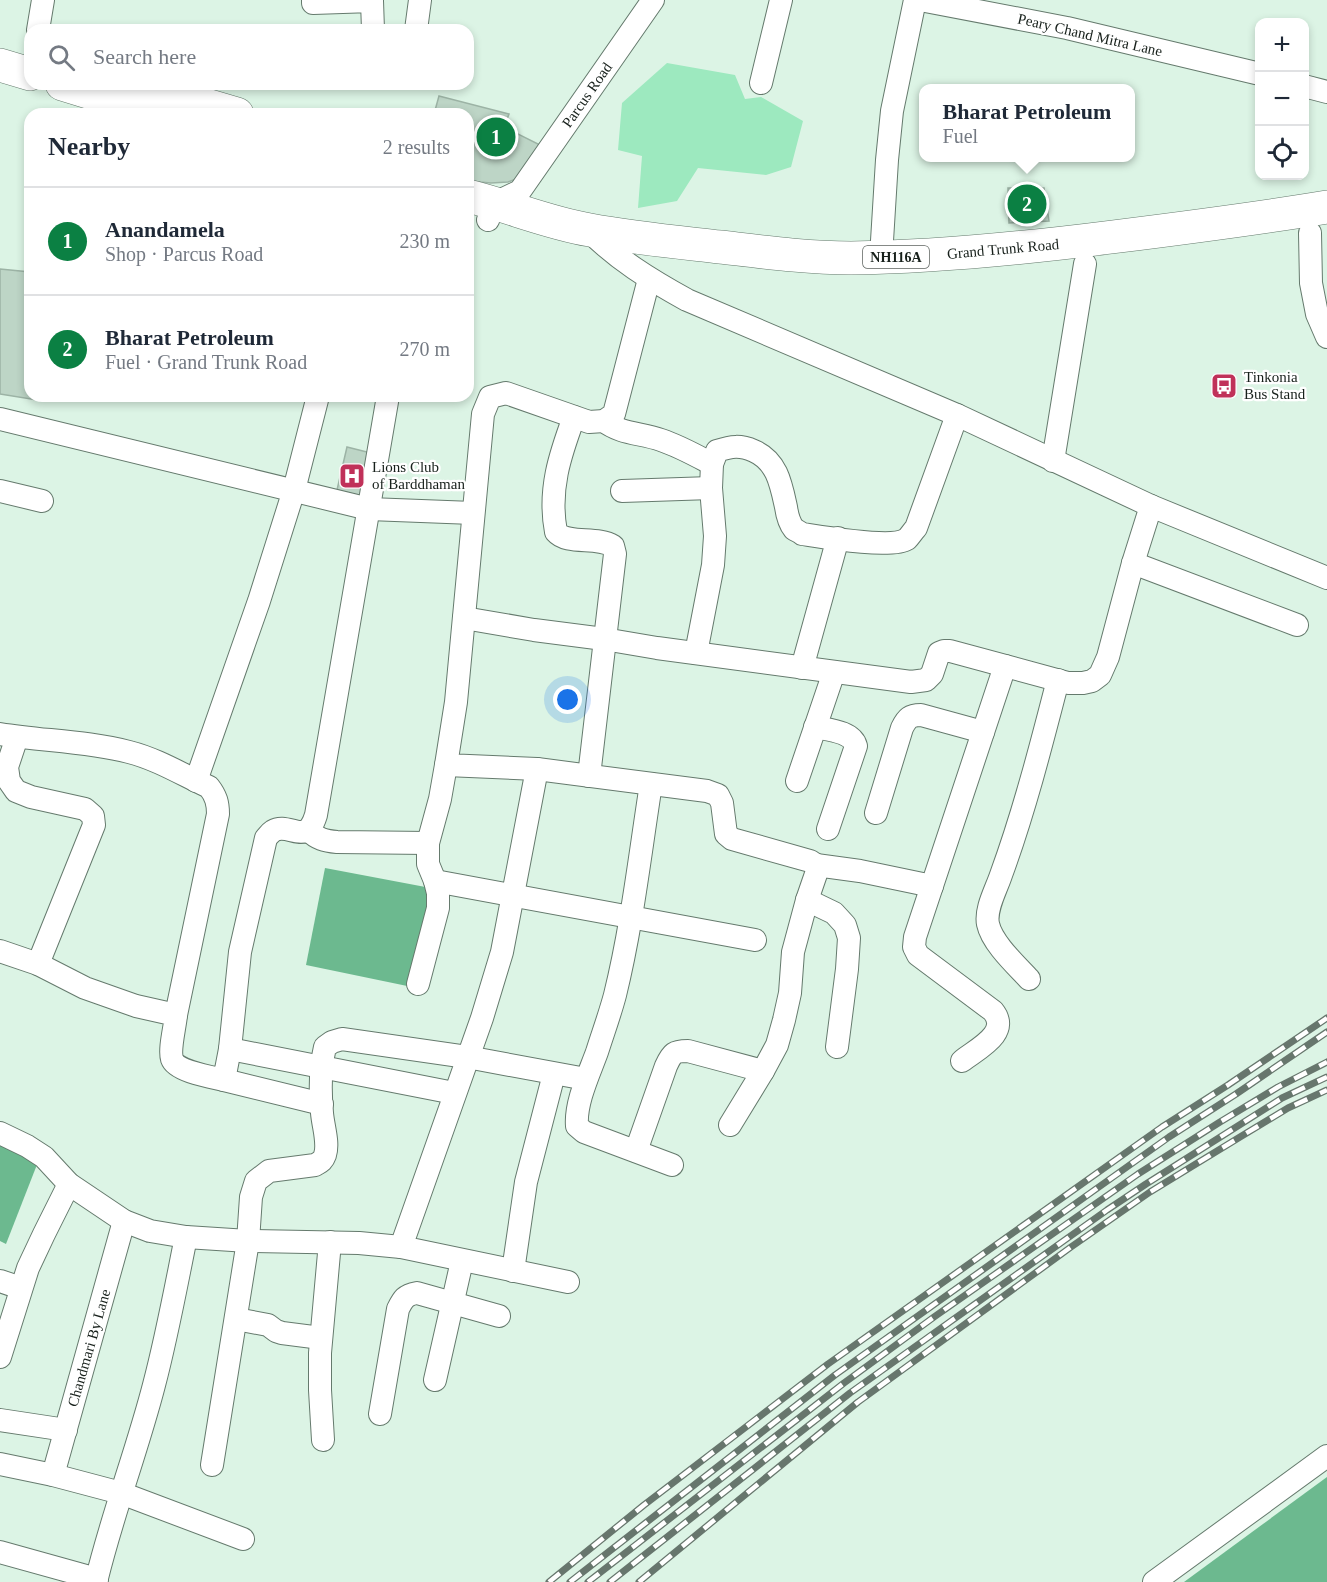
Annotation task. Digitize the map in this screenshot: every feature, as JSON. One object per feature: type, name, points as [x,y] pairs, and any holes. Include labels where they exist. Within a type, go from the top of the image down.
[{"type":"highway","points":[[0,41],[24,48]]},
{"type":"highway","points":[[0,64],[24,72]]},
{"type":"highway","points":[[82,90],[146,108]]},
{"type":"highway","points":[[158,90],[217,108]]},
{"type":"highway","name":"Grand Trunk Road","points":[[498,209],[549,221],[597,239],[768,271],[820,275],[935,274],[1085,264],[1226,246],[1321,223]]},
{"type":"highway","name":"Grand Trunk Road","points":[[597,239],[677,242],[762,252],[837,257],[881,257],[1009,250],[1232,223],[1321,223]]},
{"type":"street","points":[[39,24],[43,0]]},
{"type":"street","points":[[313,0],[313,3],[372,1],[373,24]]},
{"type":"street","points":[[417,24],[420,0]]},
{"type":"street","name":"Parcus Road","points":[[498,209],[653,0]]},
{"type":"street","points":[[761,83],[780,0]]},
{"type":"street","points":[[881,257],[892,111],[915,0]]},
{"type":"street","name":"Peary Chand Mitra Lane","points":[[920,0],[1067,28],[1255,73]]},
{"type":"street","points":[[1309,87],[1327,92]]},
{"type":"street","points":[[1321,223],[1311,283],[1317,314],[1327,337]]},
{"type":"street","points":[[597,239],[649,279],[687,300],[957,415],[1151,506],[1327,578]]},
{"type":"street","points":[[1053,461],[1085,264]]},
{"type":"street","points":[[418,984],[438,908],[438,893],[428,864],[428,843],[440,799],[456,702],[483,414],[490,397],[506,393],[589,422],[604,421],[614,414],[649,279]]},
{"type":"street","points":[[196,781],[259,601],[294,490],[316,402]]},
{"type":"street","points":[[224,1080],[230,1049],[240,952],[266,838],[273,831],[280,829],[300,832],[308,830],[316,815],[387,402]]},
{"type":"street","points":[[696,653],[713,565],[715,536],[711,464],[717,451],[731,446],[746,448],[760,454],[772,464],[781,485],[788,518],[794,528],[802,534],[885,543],[899,542],[908,538],[916,528],[957,415]]},
{"type":"street","points":[[574,417],[557,467],[553,495],[556,532],[560,536],[607,542],[613,546],[615,554],[589,776]]},
{"type":"street","points":[[0,419],[369,509],[473,513]]},
{"type":"street","points":[[604,421],[613,428],[652,437],[693,453],[711,464]]},
{"type":"street","points":[[622,491],[711,488]]},
{"type":"street","points":[[0,491],[42,501]]},
{"type":"street","points":[[464,618],[534,630],[911,682],[926,681],[932,674],[939,654],[944,651],[1058,680],[1083,683],[1092,681],[1100,675],[1108,657],[1151,506]]},
{"type":"street","points":[[802,668],[837,538]]},
{"type":"street","points":[[1133,563],[1297,625]]},
{"type":"street","points":[[962,1060],[993,1038],[999,1024],[997,1017],[993,1011],[918,956],[914,947],[915,937],[1005,666]]},
{"type":"street","points":[[797,781],[834,672]]},
{"type":"street","points":[[1029,979],[994,939],[988,923],[988,915],[989,906],[1031,783],[1058,680]]},
{"type":"street","points":[[876,813],[902,728],[912,715],[921,715],[983,732]]},
{"type":"street","points":[[815,727],[849,735],[855,740],[856,746],[828,829]]},
{"type":"street","points":[[38,964],[94,825],[93,816],[85,809],[15,792],[6,792],[9,781],[8,735],[93,745],[130,752],[209,787],[218,804],[218,814],[176,1015],[172,1062],[179,1068],[322,1104]]},
{"type":"street","points":[[446,765],[537,769],[707,791],[718,795],[722,803],[726,834],[732,839],[810,861],[816,865],[860,871],[932,886]]},
{"type":"street","points":[[401,1247],[482,1018],[502,952],[537,769]]},
{"type":"street","points":[[651,784],[615,996],[586,1079],[576,1116],[577,1126],[584,1132],[672,1165]]},
{"type":"street","points":[[308,830],[315,837],[337,843],[428,843]]},
{"type":"street","points":[[730,1125],[777,1045],[790,993],[793,952],[817,871],[816,865]]},
{"type":"street","points":[[435,880],[755,940]]},
{"type":"street","points":[[807,900],[834,913],[844,925],[849,938],[837,1047]]},
{"type":"street","points":[[0,951],[38,964],[85,988],[136,1006],[176,1015]]},
{"type":"street","points":[[212,1465],[248,1241],[251,1197],[256,1181],[268,1171],[315,1165],[324,1157],[326,1149],[322,1104],[322,1067],[326,1047],[332,1042],[342,1040],[467,1057],[586,1079]]},
{"type":"street","points":[[230,1049],[454,1093]]},
{"type":"street","points":[[636,1151],[672,1055],[679,1051],[688,1051],[763,1071]]},
{"type":"street","points":[[513,1271],[526,1182],[554,1074]]},
{"type":"street","points":[[0,1133],[44,1157],[69,1184],[124,1221],[150,1231],[186,1237],[248,1241],[360,1243],[401,1247],[568,1282]]},
{"type":"street","points":[[0,1357],[11,1285],[28,1268],[69,1184]]},
{"type":"street","name":"Chandmari By Lane","points":[[53,1475],[124,1221]]},
{"type":"street","points":[[0,1551],[97,1580],[108,1534],[140,1436],[155,1381],[186,1237]]},
{"type":"street","points":[[323,1440],[320,1390],[321,1338],[330,1242]]},
{"type":"street","points":[[435,1380],[462,1261]]},
{"type":"street","points":[[380,1414],[398,1309],[410,1294],[417,1293],[499,1316]]},
{"type":"street","points":[[236,1319],[268,1325],[282,1333],[321,1338]]},
{"type":"street","points":[[0,1420],[66,1430]]},
{"type":"street","points":[[1154,1582],[1327,1456]]},
{"type":"street","points":[[0,1464],[121,1493],[243,1539]]},
{"type":"shaded area","points":[[667,63],[735,75],[745,99],[761,97],[803,121],[791,167],[766,175],[698,168],[677,201],[638,208],[642,156],[618,150],[622,103]]},
{"type":"shaded area","points":[[325,868],[436,889],[412,987],[306,965]]},
{"type":"shaded area","points":[[0,1145],[38,1162],[6,1244],[0,1241]]},
{"type":"shaded area","points":[[1327,1477],[1327,1582],[1184,1582]]},
{"type":"building","points":[[439,96],[509,114],[504,127],[544,147],[516,179],[508,182],[474,182],[474,108],[436,108]]},
{"type":"building","points":[[1008,188],[1044,188],[1049,221],[1009,223]]},
{"type":"building","points":[[0,269],[24,271],[24,398],[0,394]]},
{"type":"building","points":[[347,447],[375,454],[365,497],[337,490]]},
{"type":"railway","points":[[549,1582],[644,1505],[828,1364],[1162,1127],[1327,1018]]},
{"type":"railway","points":[[570,1582],[835,1375],[1169,1137],[1327,1032]]},
{"type":"railway","points":[[588,1582],[844,1383],[934,1317],[1138,1174],[1278,1087],[1327,1062]]},
{"type":"railway","points":[[610,1582],[850,1393],[1107,1210],[1282,1098],[1327,1077]]},
{"type":"railway","points":[[639,1582],[858,1402],[1071,1247],[1150,1192],[1288,1108],[1327,1090]]},
{"type":"place","name":"Anandamela","points":[[496,137]]},
{"type":"place","name":"Bharat Petroleum","points":[[1027,204]]},
{"type":"place","name":"Tinkonia Bus Stand","points":[[1224,386]]},
{"type":"place","name":"Lions Club of Barddhaman","points":[[352,476]]}]
